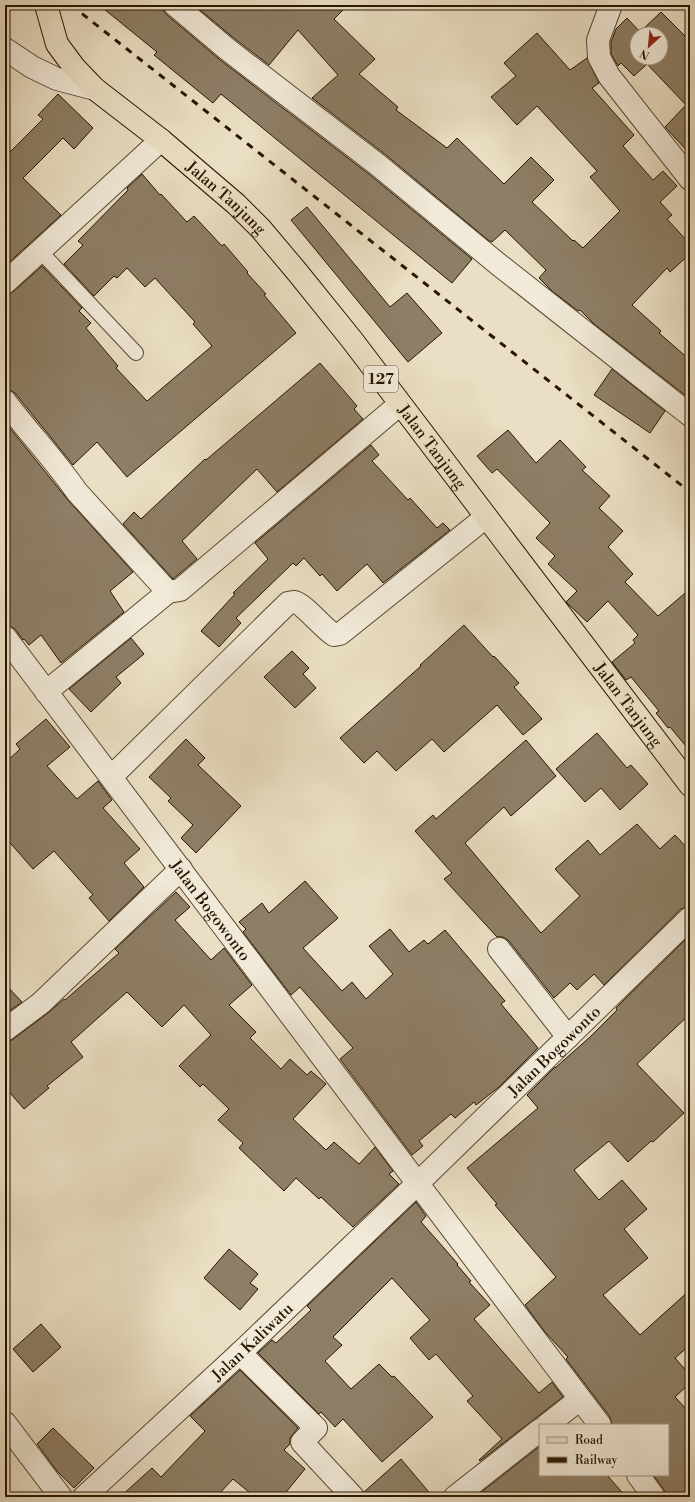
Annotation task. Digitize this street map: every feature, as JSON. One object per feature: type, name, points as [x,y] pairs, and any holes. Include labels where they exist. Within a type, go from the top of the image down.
[{"type":"main road","name":"Jalan Tanjung","points":[[46,5],[57,44],[74,67],[94,89],[162,140],[236,204],[261,229],[308,285],[690,785]]},
{"type":"street","points":[[175,5],[227,49],[378,164],[498,264],[690,415]]},
{"type":"street","points":[[611,5],[598,40],[598,57],[609,76],[690,178]]},
{"type":"street","points":[[5,49],[32,67],[57,79],[94,89]]},
{"type":"street","points":[[5,282],[162,140]]},
{"type":"street","points":[[5,401],[21,423],[66,476],[77,492],[168,592]]},
{"type":"street","points":[[46,692],[168,592],[180,590],[400,404]]},
{"type":"street","points":[[111,777],[288,603],[294,602],[300,604],[328,632],[334,635],[340,634],[486,517]]},
{"type":"street","name":"Jalan Bogowonto","points":[[5,638],[599,1424]]},
{"type":"street","points":[[5,1030],[41,1004],[181,869]]},
{"type":"street","name":"Jalan Bogowonto","points":[[417,1184],[690,918]]},
{"type":"street","points":[[499,949],[568,1036]]},
{"type":"street","name":"Jalan Kaliwatu","points":[[84,1497],[240,1353],[417,1184]]},
{"type":"street","points":[[240,1353],[316,1428],[302,1442],[354,1497]]},
{"type":"street","points":[[547,1424],[580,1399]]},
{"type":"street","points":[[5,1423],[61,1497]]},
{"type":"street","points":[[455,1497],[539,1431]]},
{"type":"street","points":[[639,1476],[654,1497]]},
{"type":"lane","points":[[40,251],[136,353]]},
{"type":"building","points":[[99,5],[163,5],[163,10],[167,15],[219,59],[370,175],[472,259],[452,283],[221,94],[213,103],[154,55],[157,52]]},
{"type":"building","points":[[194,5],[348,5],[334,19],[375,59],[359,74],[398,107],[396,110],[447,148],[457,138],[504,184],[531,157],[554,180],[532,202],[573,241],[574,240],[583,248],[620,211],[590,177],[597,171],[537,106],[517,125],[491,97],[516,76],[504,63],[537,33],[570,70],[587,58],[599,83],[592,88],[634,135],[623,146],[653,180],[663,171],[677,186],[660,202],[672,215],[667,219],[690,244],[690,254],[670,272],[667,268],[632,305],[661,331],[659,333],[690,360],[690,399],[594,324],[580,310],[578,311],[552,291],[539,278],[546,270],[505,230],[492,242],[488,240],[386,155],[312,98],[338,75],[298,30],[269,65]]},
{"type":"building","points":[[661,12],[690,41],[690,154],[665,127],[686,105],[649,66],[669,66],[669,26],[646,26]]},
{"type":"building","points":[[627,18],[634,26],[629,26],[629,66],[645,66],[634,76],[621,63],[618,66],[611,54],[611,42],[616,29]]},
{"type":"building","points":[[58,94],[93,128],[74,149],[63,138],[23,178],[61,215],[5,266],[5,157],[43,119],[38,115]]},
{"type":"building","points":[[142,174],[160,195],[161,194],[187,222],[194,216],[222,246],[224,244],[266,294],[264,295],[296,333],[127,477],[97,442],[73,465],[15,393],[5,389],[5,295],[13,292],[42,266],[82,308],[79,311],[91,323],[86,328],[118,366],[116,368],[147,401],[212,346],[193,324],[195,322],[155,278],[145,287],[127,268],[117,278],[114,276],[94,296],[64,264],[83,245],[78,241]]},
{"type":"building","points":[[307,207],[390,307],[407,293],[442,333],[408,362],[291,220]]},
{"type":"building","points":[[320,363],[357,406],[354,409],[363,419],[277,492],[257,469],[182,541],[197,559],[173,579],[123,524],[134,512],[141,519],[205,459],[206,460]]},
{"type":"building","points":[[612,369],[665,411],[650,433],[594,395]]},
{"type":"building","points":[[5,422],[68,500],[133,572],[110,591],[124,612],[61,663],[41,635],[29,645],[24,639],[23,640],[15,629],[5,623]]},
{"type":"building","points":[[508,430],[536,463],[560,440],[586,467],[582,470],[610,496],[599,508],[623,531],[608,547],[633,574],[625,582],[658,616],[690,589],[690,751],[656,713],[659,711],[631,677],[626,680],[612,662],[635,643],[633,640],[638,635],[608,601],[587,622],[566,602],[577,591],[548,564],[555,556],[536,538],[550,523],[497,469],[492,473],[477,456]]},
{"type":"building","points":[[371,445],[379,455],[372,461],[408,500],[410,498],[437,528],[443,523],[450,530],[383,583],[367,564],[337,591],[322,574],[320,576],[304,558],[296,566],[293,563],[236,618],[241,623],[219,647],[201,631],[235,594],[233,593],[268,559],[255,543]]},
{"type":"building","points":[[464,625],[519,683],[514,687],[542,719],[523,735],[497,705],[444,752],[432,739],[396,771],[377,751],[364,763],[340,738],[421,666],[420,665]]},
{"type":"building","points":[[131,638],[144,654],[116,677],[121,683],[91,712],[69,689]]},
{"type":"building","points":[[292,651],[309,668],[303,674],[316,688],[295,708],[264,677]]},
{"type":"building","points":[[46,719],[70,747],[47,766],[77,799],[98,781],[112,800],[103,808],[140,849],[124,863],[144,887],[109,921],[89,898],[93,895],[54,851],[33,869],[5,837],[5,763],[20,749],[16,744]]},
{"type":"building","points":[[597,733],[627,768],[631,765],[648,784],[620,810],[601,788],[585,802],[556,769]]},
{"type":"building","points":[[186,739],[205,758],[198,765],[241,806],[196,853],[181,838],[193,825],[168,801],[171,798],[149,777]]},
{"type":"building","points":[[526,740],[556,776],[511,816],[504,807],[465,843],[541,933],[580,896],[555,869],[588,840],[600,855],[637,824],[660,849],[675,835],[690,851],[690,906],[681,909],[604,985],[594,974],[577,990],[570,983],[554,998],[509,941],[503,937],[497,937],[444,879],[452,873],[415,831],[433,815],[436,819]]},
{"type":"building","points":[[305,881],[338,918],[303,948],[342,991],[352,982],[366,999],[393,974],[369,946],[390,929],[409,952],[424,940],[428,944],[445,930],[505,1001],[501,1004],[538,1048],[499,1087],[476,1105],[474,1102],[455,1118],[451,1114],[419,1141],[423,1146],[412,1155],[340,1059],[353,1048],[300,987],[291,995],[243,932],[246,929],[239,922],[262,903],[269,913]]},
{"type":"building","points":[[176,892],[190,907],[175,920],[211,960],[224,948],[252,985],[229,1005],[256,1032],[250,1038],[281,1069],[290,1059],[307,1075],[311,1071],[326,1084],[293,1119],[326,1150],[334,1142],[359,1164],[375,1147],[393,1171],[389,1174],[399,1184],[353,1227],[321,1197],[319,1199],[296,1178],[284,1191],[239,1148],[243,1143],[218,1120],[229,1109],[203,1084],[200,1087],[179,1066],[211,1035],[184,1005],[162,1027],[127,992],[71,1042],[83,1057],[47,1086],[49,1088],[24,1109],[5,1087],[5,1042],[12,1040],[64,999],[65,1000],[119,953],[115,949]]},
{"type":"building","points":[[690,935],[690,1014],[637,1064],[684,1113],[653,1142],[651,1141],[628,1162],[609,1141],[574,1170],[599,1200],[622,1180],[647,1209],[624,1229],[648,1258],[603,1295],[640,1335],[690,1290],[690,1345],[675,1358],[690,1375],[690,1383],[675,1397],[690,1413],[690,1497],[666,1497],[664,1490],[654,1476],[669,1476],[669,1424],[612,1424],[610,1417],[566,1359],[568,1357],[545,1332],[525,1305],[556,1277],[495,1205],[497,1204],[467,1168],[538,1108],[527,1095],[555,1067],[590,1037],[617,1010],[616,1008]]},
{"type":"building","points":[[5,984],[22,1002],[5,1014]]},
{"type":"building","points":[[416,1202],[426,1216],[421,1222],[458,1264],[457,1265],[471,1281],[469,1282],[490,1305],[474,1319],[539,1393],[552,1382],[563,1397],[480,1461],[479,1460],[502,1439],[467,1401],[473,1396],[436,1354],[429,1360],[410,1338],[430,1320],[392,1278],[333,1337],[342,1345],[325,1361],[351,1389],[379,1364],[392,1377],[394,1376],[433,1417],[382,1462],[343,1419],[335,1427],[321,1412],[319,1414],[258,1353],[272,1340],[276,1343],[311,1310],[307,1306]]},
{"type":"building","points":[[229,1249],[258,1274],[250,1283],[258,1289],[240,1310],[204,1278]]},
{"type":"building","points":[[41,1324],[61,1347],[33,1372],[13,1349]]},
{"type":"building","points":[[240,1370],[298,1428],[290,1438],[290,1444],[284,1450],[305,1469],[282,1497],[255,1497],[233,1479],[216,1497],[120,1497],[152,1468],[161,1477],[205,1431],[190,1416]]},
{"type":"building","points":[[53,1428],[94,1468],[74,1488],[57,1471],[37,1444]]},
{"type":"building","points":[[539,1447],[539,1476],[608,1476],[626,1497],[475,1497]]},
{"type":"building","points":[[401,1459],[433,1497],[365,1497],[364,1492]]},
{"type":"railway","points":[[71,5],[690,492]]}]
